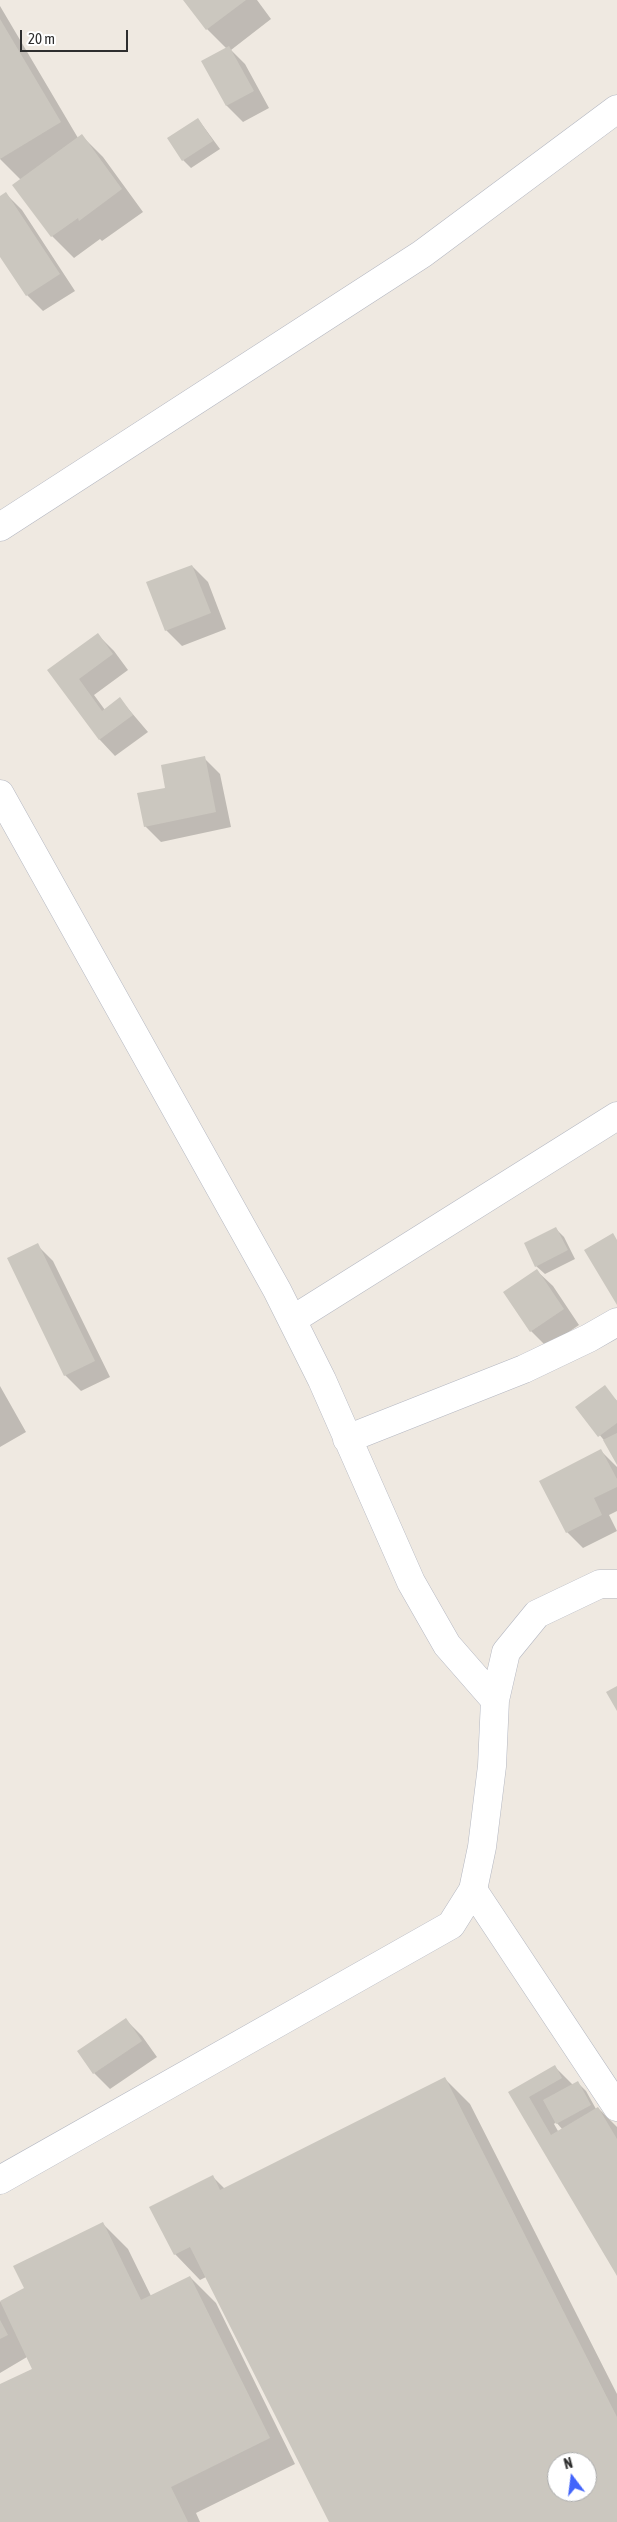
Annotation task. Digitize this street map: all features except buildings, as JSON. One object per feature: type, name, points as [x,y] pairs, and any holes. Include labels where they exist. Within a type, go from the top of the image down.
[{"type":"street","points":[[0,527],[422,254],[617,110]]},
{"type":"street","points":[[0,794],[292,1320],[322,1380],[416,1590],[447,1645],[496,1700]]},
{"type":"street","points":[[292,1320],[617,1116]]},
{"type":"street","points":[[347,1439],[524,1370],[617,1322]]},
{"type":"street","points":[[0,2180],[451,1925],[473,1890],[482,1847],[492,1766],[496,1700],[506,1652],[537,1614],[600,1584],[617,1584]]},
{"type":"street","points":[[473,1890],[617,2108]]}]
